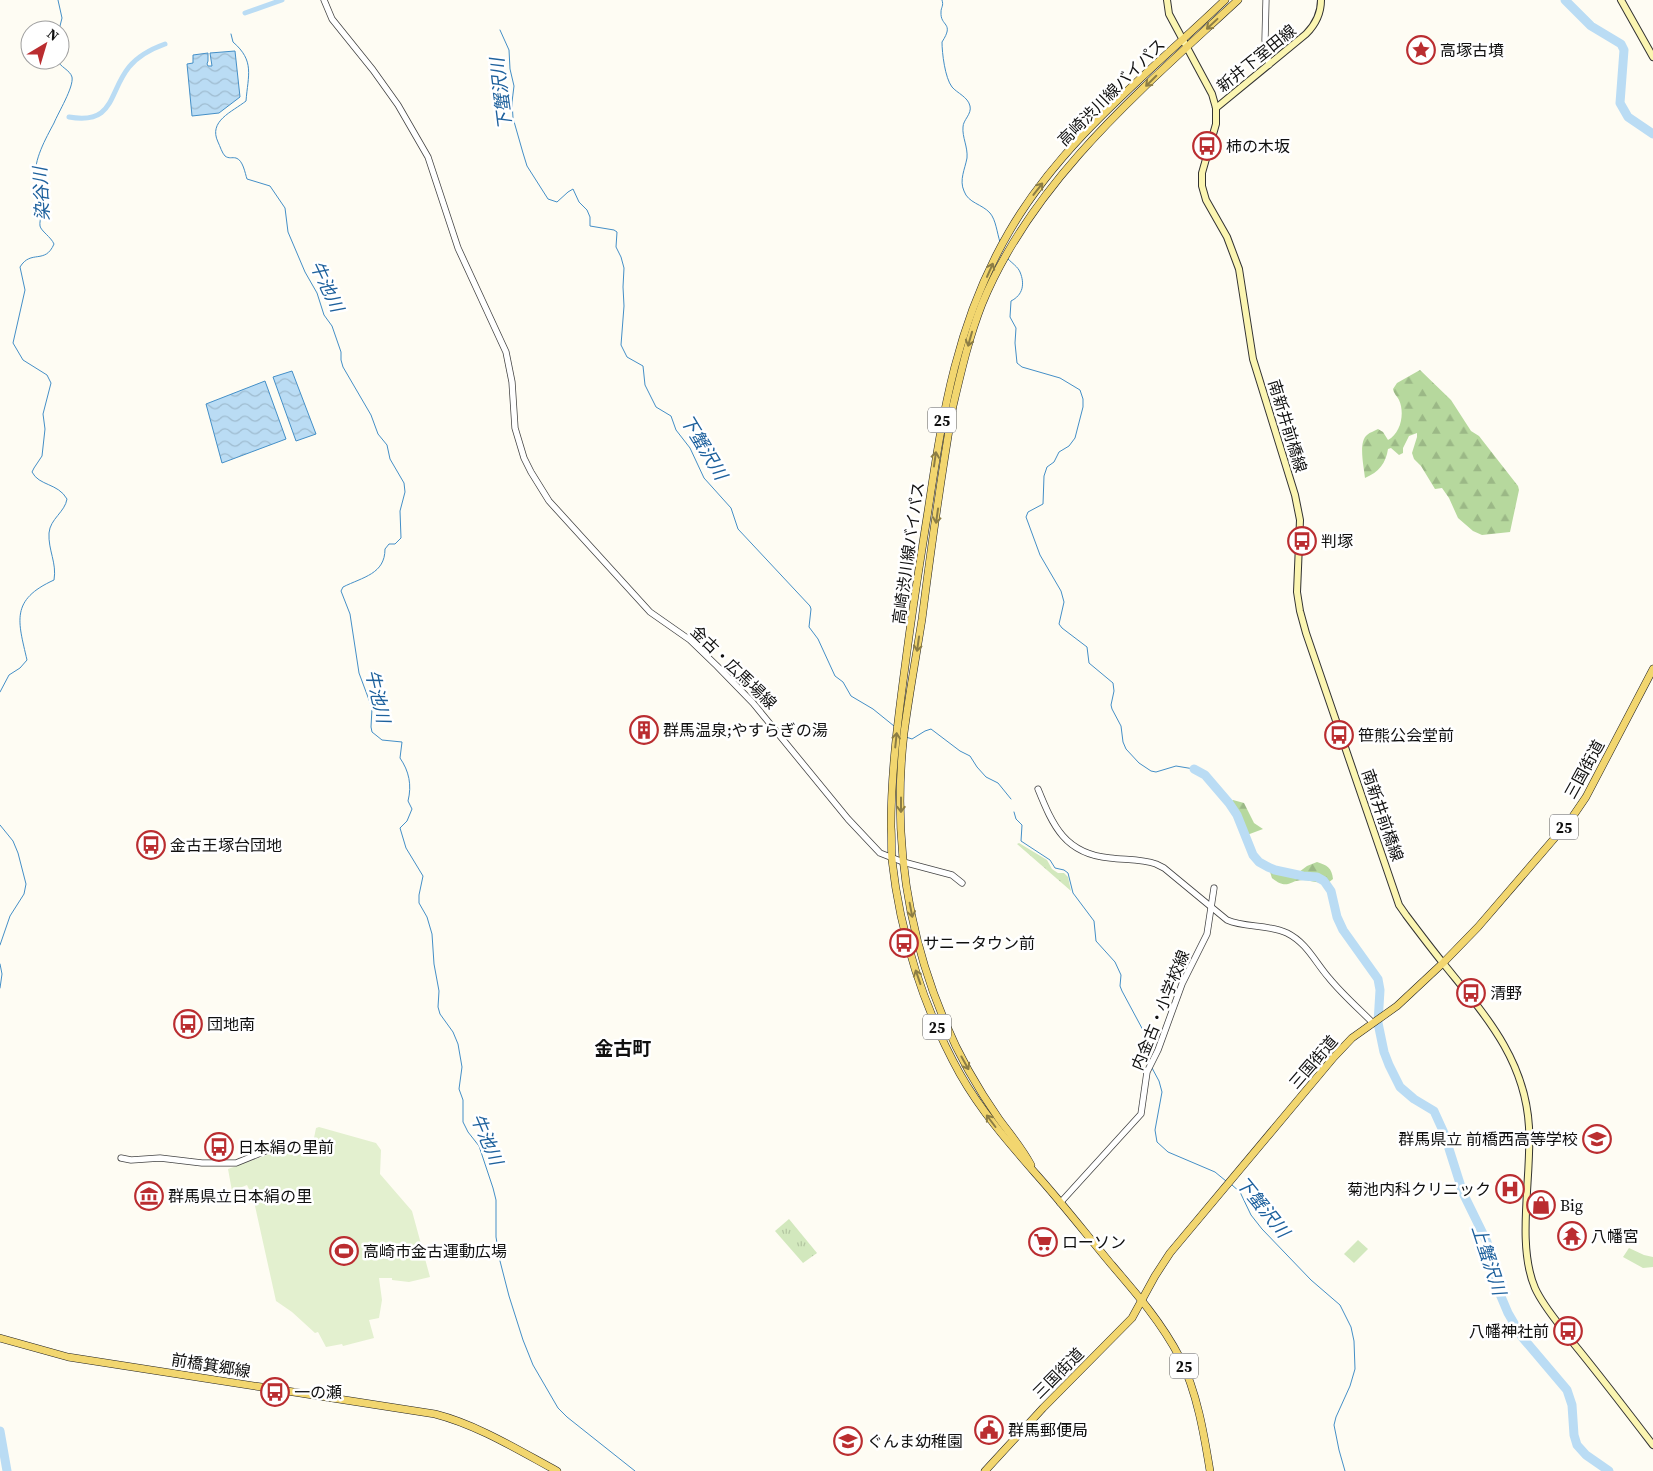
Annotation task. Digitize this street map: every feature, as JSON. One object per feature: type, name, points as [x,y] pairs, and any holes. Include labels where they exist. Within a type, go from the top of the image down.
[{"type":"main road","name":"南新井前橋線","points":[[1167,0],[1169,14],[1212,94],[1216,108],[1216,124],[1204,164],[1202,186],[1210,209],[1228,240],[1240,269],[1254,359],[1295,495],[1300,520],[1297,583],[1300,611],[1306,633],[1397,900],[1406,915],[1499,1035],[1512,1060],[1523,1091],[1530,1137],[1526,1246],[1529,1269],[1535,1289],[1541,1300],[1653,1445]]},
{"type":"main road","name":"高崎渋川線バイパス","points":[[1034,1172],[1024,1152],[999,1119],[980,1089],[944,1021],[922,958],[903,862],[901,804],[904,733],[948,434],[972,331],[1002,262],[1017,236],[1051,189],[1096,136],[1225,0]]},
{"type":"main road","name":"高崎渋川線バイパス","points":[[1210,1471],[1193,1392],[1182,1361],[1170,1340],[1142,1301],[983,1110],[946,1047],[927,1002],[912,958],[900,908],[892,858],[891,794],[897,731],[915,593],[940,429],[949,383],[965,329],[997,254],[1023,209],[1063,158],[1105,112],[1238,0]]},
{"type":"main road","name":"新井下室田線","points":[[1216,108],[1306,34],[1315,24],[1320,13],[1321,0]]},
{"type":"main road","points":[[1621,0],[1653,57]]},
{"type":"main road","name":"三国街道","points":[[985,1471],[1043,1408],[1126,1324],[1142,1301],[1155,1276],[1189,1229],[1334,1057],[1352,1038],[1397,1006],[1443,963],[1478,927],[1571,819],[1586,797],[1653,668]]},
{"type":"main road","name":"前橋箕郷線","points":[[0,1338],[68,1357],[400,1408],[446,1417],[476,1429],[557,1471]]},
{"type":"main road","name":"高崎渋川線バイパス","points":[[1204,1441],[1206,1471]]},
{"type":"street","name":"金古・広馬場線","points":[[324,0],[332,19],[398,105],[428,157],[458,248],[506,352],[512,382],[515,428],[524,458],[549,501],[650,612],[690,640],[743,692],[782,737],[848,820],[880,853],[903,862],[952,875],[962,882]]},
{"type":"street","points":[[1266,0],[1265,40],[1269,65]]},
{"type":"street","points":[[1038,788],[1054,826],[1076,847],[1101,858],[1156,864],[1164,868],[1226,920],[1235,924],[1251,924],[1278,930],[1301,942],[1328,978],[1377,1020]]},
{"type":"street","name":"内金古・小学校線","points":[[1060,1203],[1142,1114],[1148,1068],[1158,1050],[1182,984],[1207,934],[1214,888]]},
{"type":"street","points":[[120,1158],[131,1160],[160,1158],[202,1163],[236,1162],[268,1150]]},
{"type":"green space","points":[[1420,370],[1451,400],[1471,431],[1479,436],[1518,486],[1519,490],[1510,532],[1482,535],[1473,531],[1458,518],[1442,488],[1435,489],[1421,466],[1414,459],[1412,453],[1417,433],[1409,436],[1403,448],[1403,453],[1399,455],[1391,448],[1388,449],[1386,459],[1381,466],[1365,478],[1362,455],[1364,438],[1378,429],[1383,432],[1388,440],[1396,433],[1401,422],[1402,411],[1393,389],[1397,383]]},
{"type":"green space","points":[[1231,801],[1244,803],[1254,823],[1263,829],[1247,835],[1242,820]]},
{"type":"green space","points":[[1019,843],[1047,860],[1052,869],[1058,873],[1064,873],[1068,877],[1071,891],[1017,844]]},
{"type":"green space","points":[[1317,862],[1330,870],[1333,879],[1328,883],[1323,877],[1299,872]]},
{"type":"green space","points":[[1270,872],[1317,879],[1320,882],[1298,880],[1282,884],[1272,878]]},
{"type":"green space","name":"高崎市金古運動広場","points":[[319,1127],[376,1143],[381,1150],[380,1174],[412,1211],[430,1277],[409,1282],[392,1280],[392,1278],[379,1278],[382,1300],[379,1318],[369,1320],[374,1338],[343,1346],[342,1344],[326,1347],[318,1332],[315,1333],[292,1312],[276,1301],[253,1197],[247,1185],[232,1191],[228,1169],[278,1151],[310,1147],[313,1143],[316,1128]]},
{"type":"green space","points":[[789,1219],[817,1253],[803,1263],[775,1231]]},
{"type":"green space","points":[[1358,1240],[1368,1249],[1354,1263],[1344,1254]]},
{"type":"green space","points":[[1629,1248],[1653,1257],[1653,1267],[1643,1268],[1623,1257]]},
{"type":"water","points":[[235,51],[240,97],[219,113],[192,116],[187,64],[193,63],[193,55],[208,53],[207,64],[212,66],[210,53]]},
{"type":"water","points":[[292,371],[316,434],[296,441],[273,377]]},
{"type":"water","points":[[265,381],[286,439],[222,463],[206,404]]},
{"type":"waterway","name":"染谷川","points":[[58,0],[62,20]]},
{"type":"waterway","points":[[245,13],[282,0]]},
{"type":"waterway","points":[[942,0],[941,17],[947,28],[946,36],[942,42],[946,72],[952,87],[965,98],[970,106],[970,112],[963,127],[967,154],[962,179],[963,187],[966,195],[972,201],[990,213],[1000,242]]},
{"type":"waterway","points":[[1565,0],[1591,26],[1621,44],[1624,50],[1620,103],[1628,117],[1653,134]]},
{"type":"waterway","name":"下蟹沢川","points":[[500,30],[509,50],[510,69],[514,86],[513,118],[527,166],[548,199],[557,202],[573,189],[579,202],[587,210],[590,217],[590,226],[617,232],[616,247],[624,268],[621,345],[627,357],[643,366],[645,385],[656,407],[671,416],[676,430],[690,448],[704,478],[731,508],[738,529],[810,606],[809,627],[818,639],[835,676],[843,682],[851,696],[873,709],[894,726]]},
{"type":"waterway","name":"牛池川","points":[[231,34],[233,42],[245,56],[247,62],[249,76],[246,101],[228,113],[219,123],[216,128],[218,142],[225,156],[236,158],[240,161],[247,179],[270,186],[285,208],[288,232],[305,272],[317,293],[324,315],[332,326],[341,352],[343,367],[371,415],[378,434],[387,445],[390,459],[404,483],[405,492],[400,511],[401,538],[395,544],[389,544],[385,549],[381,564],[372,574],[343,587],[341,591],[350,614],[359,673],[372,708],[372,732],[382,740],[402,742],[400,758],[409,778],[408,801],[412,809],[407,821],[400,828],[406,848],[423,876],[419,903],[427,917],[432,934],[434,964],[439,991],[438,1007],[440,1014],[453,1032],[458,1044],[462,1067],[459,1089],[463,1100],[463,1122],[479,1146],[493,1188],[496,1200],[496,1237],[509,1296],[533,1365],[558,1408],[635,1471]]},
{"type":"waterway","points":[[69,117],[84,118],[103,112],[122,77],[136,59],[165,44]]},
{"type":"waterway","name":"染谷川","points":[[0,692],[9,675],[20,668],[27,660],[21,634],[21,613],[30,595],[54,580],[55,574],[49,533],[52,524],[66,504],[67,499],[59,490],[39,480],[32,472],[42,456],[45,429],[43,414],[51,383],[47,375],[23,360],[13,343],[25,290],[20,267],[29,259],[46,254],[54,244],[40,226],[43,200],[36,177],[36,164],[71,87],[72,77],[67,70]]},
{"type":"waterway","points":[[1008,259],[1019,270],[1023,285],[1018,296],[1011,301],[1010,317],[1016,328],[1017,363],[1022,367],[1060,378],[1080,390],[1083,399],[1083,407],[1075,438],[1069,446],[1059,452],[1054,462],[1047,467],[1044,476],[1043,504],[1028,512],[1026,517],[1040,555],[1061,591],[1064,602],[1059,624],[1087,647],[1089,663],[1113,683],[1112,709],[1121,726],[1126,749],[1139,763],[1156,772],[1176,766],[1194,769]]},
{"type":"waterway","name":"下蟹沢川","points":[[906,737],[912,739],[931,729],[960,751],[970,756],[986,777],[998,783],[1011,799]]},
{"type":"waterway","name":"上蟹沢川","points":[[1194,769],[1205,775],[1229,803],[1237,815],[1253,855],[1259,862],[1275,870],[1317,877],[1324,881],[1331,891],[1337,917],[1343,930],[1378,979],[1380,990],[1378,1023],[1384,1052],[1389,1065],[1400,1087],[1414,1099],[1434,1111],[1444,1133],[1463,1193],[1487,1242],[1497,1287],[1508,1313],[1522,1337],[1567,1390],[1572,1405],[1574,1435],[1577,1445],[1586,1455],[1609,1471]]},
{"type":"waterway","name":"下蟹沢川","points":[[1014,812],[1016,819],[1022,825],[1021,841],[1050,860],[1055,868],[1068,873],[1073,893],[1094,921],[1096,941],[1115,962],[1121,975],[1120,986],[1122,991],[1144,1032],[1141,1048],[1148,1062]]},
{"type":"waterway","name":"染谷川","points":[[0,825],[13,841],[26,884],[24,894],[10,916],[0,945]]},
{"type":"waterway","name":"染谷川","points":[[0,964],[2,974],[0,988]]},
{"type":"waterway","name":"下蟹沢川","points":[[1152,1068],[1162,1092],[1155,1130],[1157,1142],[1168,1152],[1215,1172],[1226,1181]]},
{"type":"waterway","name":"下蟹沢川","points":[[1232,1185],[1240,1192],[1251,1215],[1262,1229],[1311,1280],[1340,1305],[1351,1327],[1354,1341],[1355,1369],[1334,1425],[1345,1471]]},
{"type":"waterway","name":"染谷川","points":[[0,1431],[7,1471]]},
{"type":"place","name":"高塚古墳","points":[[1421,50]]},
{"type":"place","name":"柿の木坂","points":[[1207,146]]},
{"type":"place","name":"判塚","points":[[1302,541]]},
{"type":"place","name":"群馬温泉;やすらぎの湯","points":[[644,730]]},
{"type":"place","name":"笹熊公会堂前","points":[[1339,735]]},
{"type":"place","name":"金古王塚台団地","points":[[151,845]]},
{"type":"place","name":"サニータウン前","points":[[904,943]]},
{"type":"place","name":"清野","points":[[1471,993]]},
{"type":"place","name":"団地南","points":[[188,1024]]},
{"type":"place","name":"群馬県立 前橋西高等学校","points":[[1597,1139]]},
{"type":"place","name":"日本絹の里前","points":[[219,1147]]},
{"type":"place","name":"菊池内科クリニック","points":[[1510,1189]]},
{"type":"place","name":"群馬県立日本絹の里","points":[[149,1196]]},
{"type":"place","name":"Big","points":[[1541,1205]]},
{"type":"place","name":"八幡宮","points":[[1572,1236]]},
{"type":"place","name":"ローソン","points":[[1043,1242]]},
{"type":"place","name":"高崎市金古運動広場","points":[[344,1251]]},
{"type":"place","name":"八幡神社前","points":[[1568,1331]]},
{"type":"place","name":"一の瀬","points":[[275,1392]]},
{"type":"place","name":"群馬郵便局","points":[[989,1430]]},
{"type":"place","name":"ぐんま幼稚園","points":[[848,1441]]},
{"type":"district","name":"金古町","points":[[623,1048]]}]
